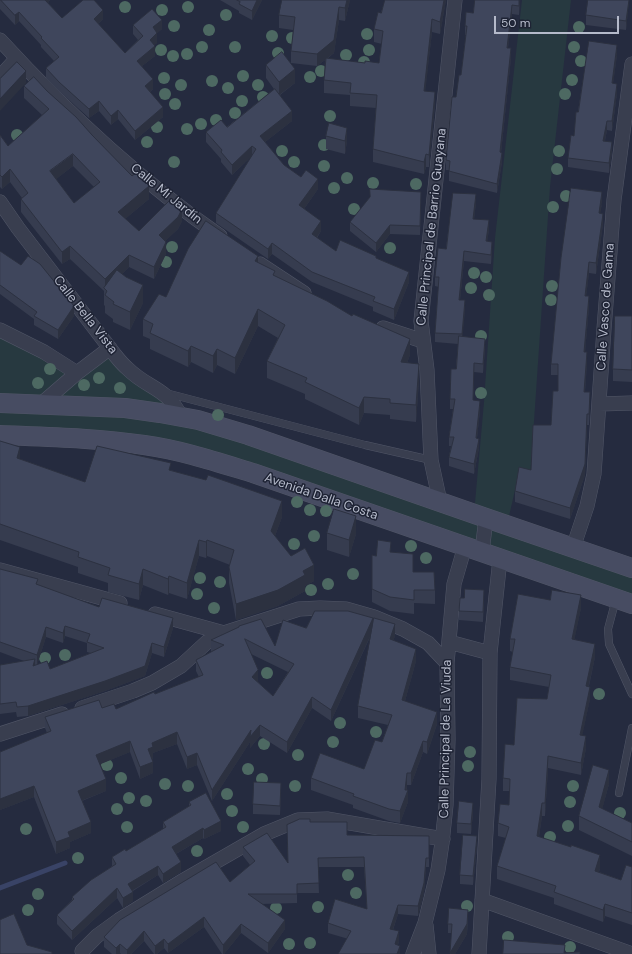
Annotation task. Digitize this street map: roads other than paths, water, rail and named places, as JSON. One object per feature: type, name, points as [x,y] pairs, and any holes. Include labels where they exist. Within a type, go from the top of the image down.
[{"type":"street","name":"Calle Principal de Barrio Guayana","points":[[440,502],[431,460],[427,370],[421,321],[455,0]]},
{"type":"street","name":"Calle Mi Jardín","points":[[0,40],[53,96],[116,154],[192,216],[228,242]]},
{"type":"street","points":[[0,77],[17,58]]},
{"type":"street","name":"Calle Vasco de Gama","points":[[573,548],[587,506],[594,474],[614,200],[632,64]]},
{"type":"street","name":"Calle Bella Vista","points":[[0,202],[18,228],[128,370],[162,392],[177,407],[181,416]]},
{"type":"street","points":[[251,258],[314,298]]},
{"type":"street","points":[[372,324],[423,341]]},
{"type":"street","points":[[0,330],[44,352],[77,373]]},
{"type":"street","points":[[40,405],[77,373],[110,348]]},
{"type":"street","points":[[0,403],[125,408],[198,420],[248,435],[632,568]]},
{"type":"street","points":[[599,404],[632,403]]},
{"type":"street","name":"Avenida Dalla Costa","points":[[0,435],[95,439],[145,445],[179,452],[253,473],[624,601]]},
{"type":"street","points":[[479,954],[489,779],[490,653],[482,552],[486,518]]},
{"type":"street","name":"Calle Principal de La Viuda","points":[[413,954],[425,923],[438,870],[443,839],[446,805],[448,739],[447,663],[454,584],[482,552]]},
{"type":"street","points":[[0,570],[130,606]]},
{"type":"street","points":[[0,734],[46,718],[107,700],[152,683],[180,666],[207,642],[224,633],[299,609],[346,609],[374,617],[403,629],[428,643],[447,663]]},
{"type":"street","points":[[145,611],[224,633]]},
{"type":"street","points":[[449,642],[490,653]]},
{"type":"street","points":[[82,951],[97,936],[119,920],[184,880],[264,834],[298,820],[327,819],[443,839]]},
{"type":"street","points":[[482,900],[632,954]]},
{"type":"street","points":[[425,923],[429,954]]},
{"type":"lane","points":[[162,392],[365,445],[431,460]]},
{"type":"lane","points":[[624,601],[608,629],[609,644],[632,694]]},
{"type":"lane","points":[[619,793],[632,728]]},
{"type":"waterway","points":[[0,888],[65,863]]}]
